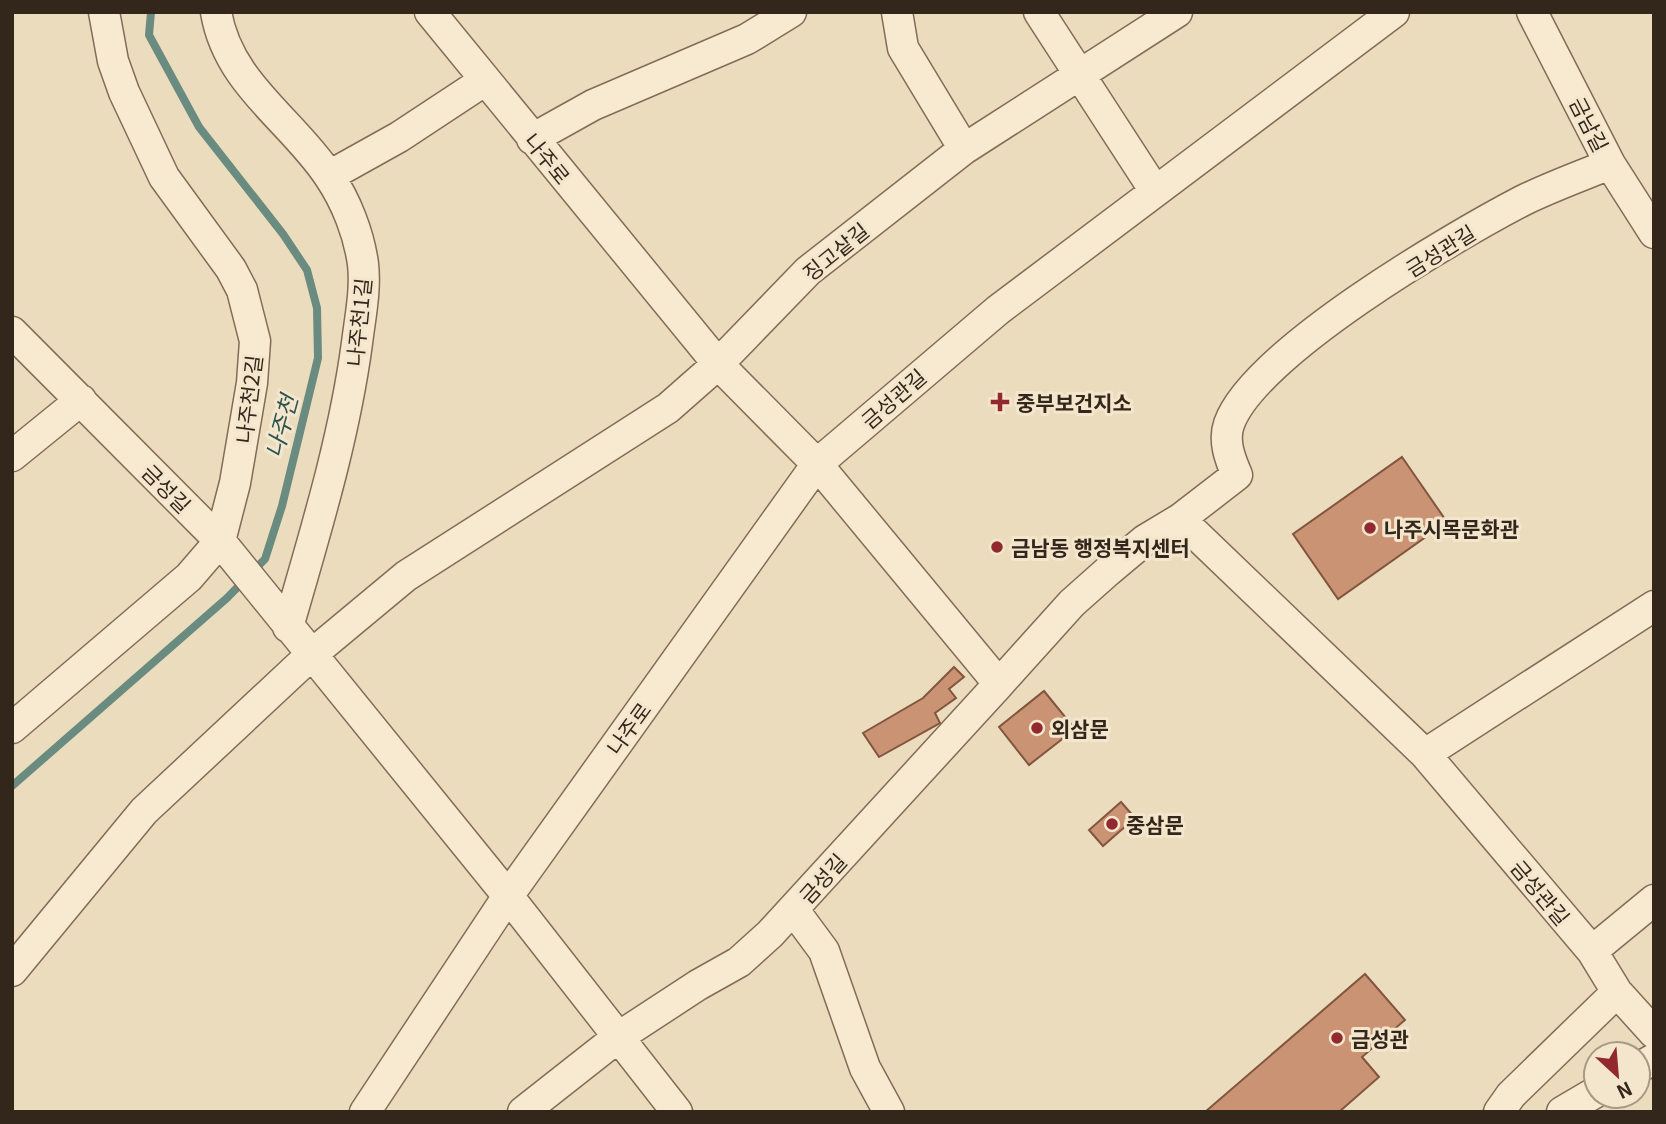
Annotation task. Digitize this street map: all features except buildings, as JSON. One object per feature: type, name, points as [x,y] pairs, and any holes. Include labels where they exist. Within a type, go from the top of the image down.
[{"type":"street","name":"나주천2길","points":[[12,728],[189,578],[220,541],[235,483],[252,383],[255,341],[250,311],[231,269],[164,177],[124,92],[113,61],[104,12]]},
{"type":"street","name":"나주천1길","points":[[216,12],[222,36],[241,74],[329,176],[360,244],[364,281],[351,390],[335,462],[288,627]]},
{"type":"street","name":"나주로","points":[[365,1112],[508,896],[817,464],[718,365],[430,12]]},
{"type":"street","points":[[532,139],[593,105],[737,43],[791,12]]},
{"type":"street","points":[[897,12],[903,48],[964,149]]},
{"type":"street","points":[[1040,12],[1155,191]]},
{"type":"street","name":"징고샅길","points":[[718,365],[808,271],[964,149],[1177,12]]},
{"type":"street","name":"금성관길","points":[[817,464],[954,345],[1394,12]]},
{"type":"street","name":"금남길","points":[[1532,12],[1610,164],[1651,221]]},
{"type":"street","points":[[329,176],[399,137],[484,81]]},
{"type":"street","name":"금성관길","points":[[999,684],[1072,603],[1144,540],[1180,519],[1237,475],[1227,444],[1229,425],[1257,386],[1300,341],[1469,231],[1524,200],[1610,164]]},
{"type":"street","name":"금성길","points":[[12,331],[220,541],[508,896],[677,1112]]},
{"type":"street","points":[[12,971],[144,811],[311,655],[406,576],[668,408],[718,365]]},
{"type":"street","points":[[12,456],[81,400]]},
{"type":"street","points":[[817,464],[999,684]]},
{"type":"street","name":"금성관길","points":[[1180,519],[1424,754],[1592,951],[1617,992],[1654,1033]]},
{"type":"street","points":[[1424,754],[1654,606]]},
{"type":"street","name":"금성길","points":[[617,1038],[698,985],[739,962],[793,909],[999,684]]},
{"type":"street","points":[[1592,951],[1654,900]]},
{"type":"street","points":[[793,909],[824,951],[865,1069],[889,1112]]},
{"type":"street","points":[[1499,1112],[1511,1095],[1617,992]]},
{"type":"street","points":[[523,1112],[617,1038]]},
{"type":"street","points":[[1562,1112],[1582,1100]]},
{"type":"waterway","name":"나주천","points":[[12,786],[227,598],[265,559],[282,506],[318,358],[317,308],[307,270],[283,234],[199,127],[149,35],[151,12]]},
{"type":"place","name":"중부보건지소","points":[[1000,402]]},
{"type":"place","name":"나주시목문화관","points":[[1370,528]]},
{"type":"place","name":"금남동 행정복지센터","points":[[997,547]]},
{"type":"place","name":"외삼문","points":[[1037,728]]},
{"type":"place","name":"중삼문","points":[[1112,824]]},
{"type":"place","name":"금성관","points":[[1337,1038]]}]
